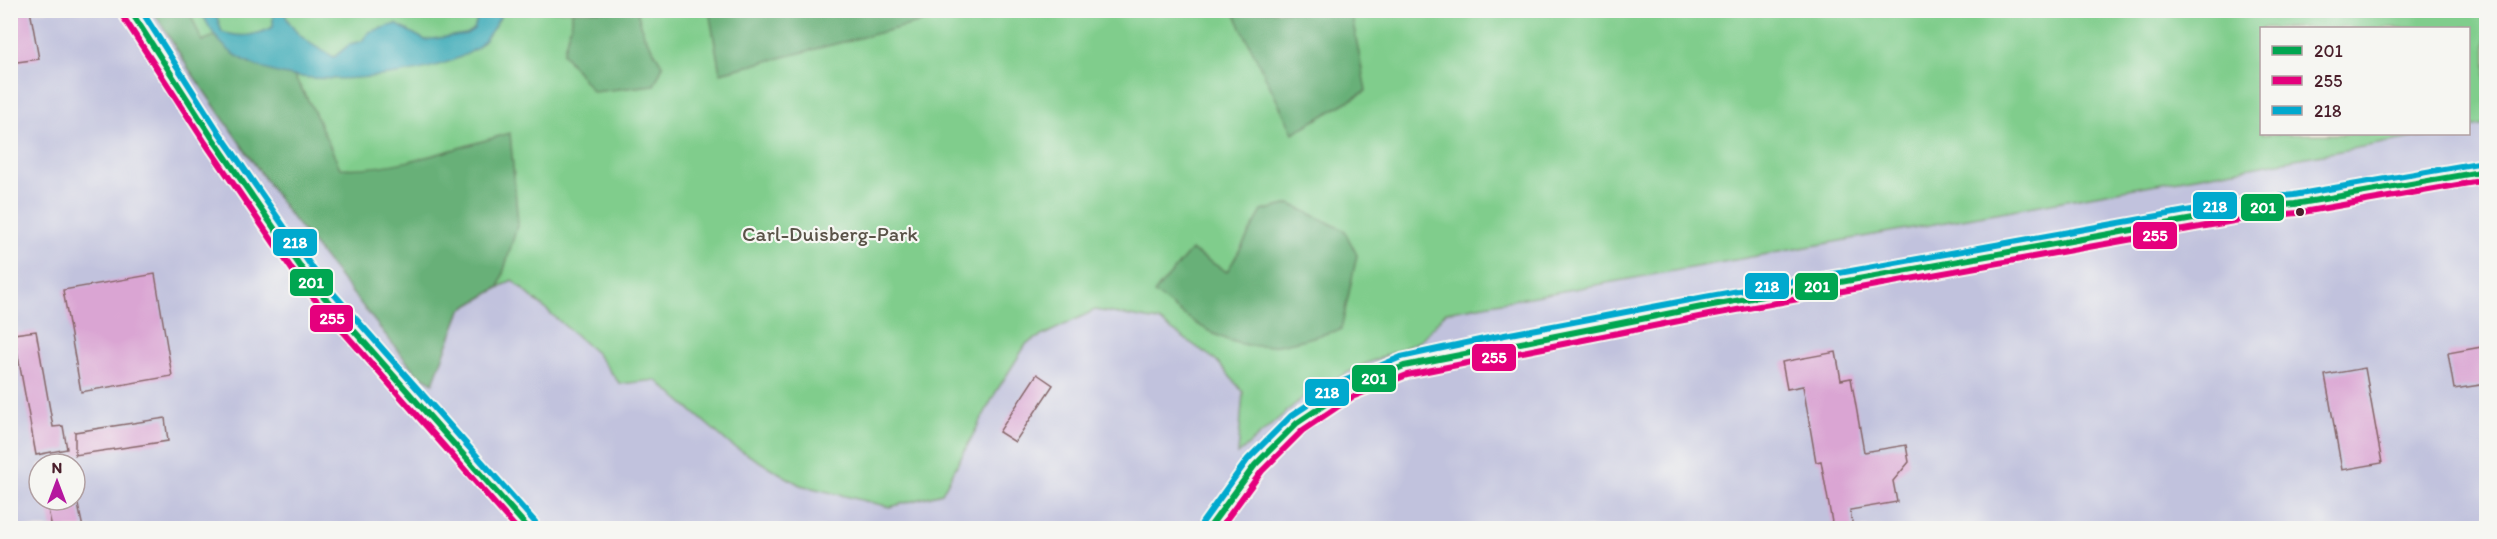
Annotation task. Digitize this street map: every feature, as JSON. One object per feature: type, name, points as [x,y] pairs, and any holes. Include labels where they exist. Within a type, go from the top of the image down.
[{"type":"street","points":[[130,10],[210,136],[311,282],[528,528]]},
{"type":"street","points":[[1209,528],[1255,465],[1298,423],[1348,389],[1404,366],[1502,344],[1859,279],[2255,208],[2295,204],[2487,171]]},
{"type":"shaded area","points":[[11,11],[2486,11],[2486,528],[11,528]]},
{"type":"green space","points":[[709,10],[966,10],[966,11],[720,73]]},
{"type":"green space","name":"Carl-Duisberg-Park","points":[[2486,10],[2486,124],[2470,127],[2470,27],[2260,27],[2260,135],[2428,135],[1446,312],[1420,341],[1356,368],[1302,398],[1238,454],[1243,392],[1217,361],[1159,321],[1095,310],[1027,343],[996,392],[942,493],[890,507],[800,485],[731,445],[656,380],[620,384],[596,353],[512,280],[461,310],[433,383],[416,373],[287,211],[189,69],[153,11]]},
{"type":"green space","points":[[153,11],[189,11],[202,41],[214,36],[251,62],[294,76],[312,107],[340,168],[381,166],[403,162],[510,133],[518,223],[499,287],[461,310],[433,383],[416,373],[287,211],[189,69]]},
{"type":"green space","points":[[572,11],[637,11],[644,35],[663,66],[654,85],[593,92],[563,53],[572,20]]},
{"type":"green space","points":[[1233,11],[1351,11],[1366,91],[1293,133]]},
{"type":"green space","points":[[1290,204],[1344,230],[1357,255],[1341,330],[1278,345],[1252,346],[1236,343],[1207,330],[1154,293],[1191,250],[1227,272],[1262,211]]},
{"type":"water","points":[[201,11],[215,11],[222,32],[242,35],[254,34],[273,27],[273,11],[284,11],[297,33],[334,57],[350,44],[362,41],[369,32],[396,24],[425,40],[466,34],[474,29],[480,11],[503,11],[480,45],[459,58],[414,71],[337,79],[286,75],[250,63],[231,52],[220,42],[211,31]]},
{"type":"building","points":[[10,10],[30,10],[39,59],[10,63]]},
{"type":"building","points":[[155,274],[172,376],[81,392],[63,290]]},
{"type":"building","points":[[36,331],[53,427],[63,426],[67,449],[35,452],[14,334]]},
{"type":"building","points":[[2487,346],[2487,384],[2454,389],[2448,353]]},
{"type":"building","points":[[1836,352],[1841,380],[1851,378],[1864,452],[1906,445],[1909,462],[1893,481],[1897,502],[1850,510],[1853,528],[1833,528],[1821,461],[1816,462],[1803,386],[1787,389],[1782,362]]},
{"type":"building","points":[[2365,368],[2382,463],[2342,470],[2325,375]]},
{"type":"building","points":[[1037,374],[1053,385],[1015,442],[999,432]]},
{"type":"building","points":[[165,418],[168,441],[87,453],[75,452],[75,432]]},
{"type":"building","points":[[49,512],[80,512],[83,528],[52,528]]},
{"type":"transit line","name":"201","points":[[130,10],[211,136],[311,282],[528,528]]},
{"type":"transit line","name":"218","points":[[141,10],[218,131],[318,276],[535,522]]},
{"type":"transit line","name":"255","points":[[122,15],[204,141],[304,287],[516,528]]},
{"type":"transit line","name":"218","points":[[1202,523],[1248,459],[1291,416],[1344,381],[1401,357],[1705,297],[2253,199],[2294,195],[2484,162]]},
{"type":"transit line","name":"201","points":[[1209,528],[1255,465],[1297,423],[1348,389],[1404,366],[1707,306],[2255,208],[2295,204],[2486,171]]},
{"type":"transit line","name":"255","points":[[1220,528],[1262,471],[1303,430],[1352,397],[1407,375],[1709,315],[2256,217],[2297,213],[2486,180]]}]
